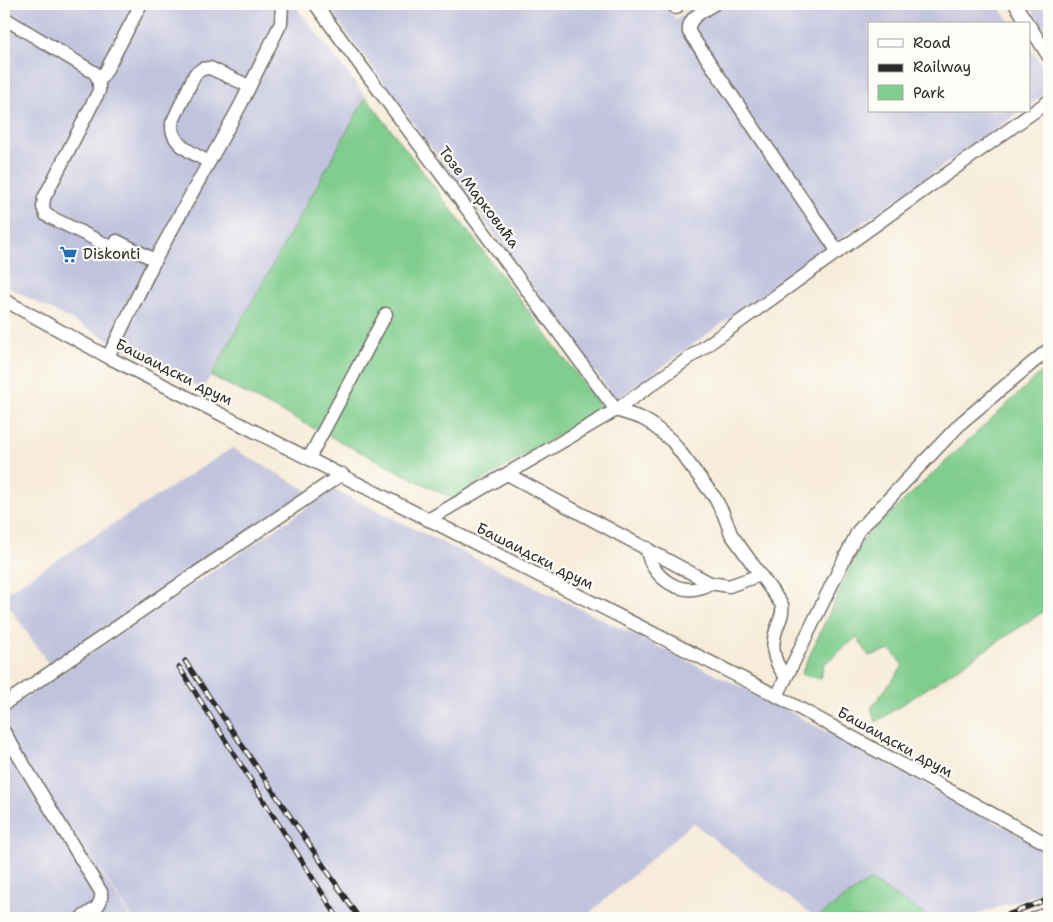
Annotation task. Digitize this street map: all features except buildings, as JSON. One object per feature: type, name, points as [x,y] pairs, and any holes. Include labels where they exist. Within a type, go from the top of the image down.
[{"type":"street","points":[[99,81],[141,4]]},
{"type":"street","points":[[108,357],[155,260],[209,162],[281,23],[282,4]]},
{"type":"street","name":"Тозе Марковића","points":[[316,4],[616,410]]},
{"type":"street","points":[[714,4],[692,19],[688,32],[838,252]]},
{"type":"street","points":[[1016,4],[1027,22]]},
{"type":"street","points":[[4,18],[95,73],[99,81],[99,92],[44,198],[43,207],[46,215],[113,248],[117,241],[155,260]]},
{"type":"street","points":[[1030,27],[1049,57]]},
{"type":"street","points":[[209,162],[182,147],[172,132],[172,123],[195,74],[202,69],[210,68],[249,86]]},
{"type":"street","points":[[428,520],[616,410],[1049,101]]},
{"type":"street","name":"Башаидски друм","points":[[4,300],[108,357],[777,696],[1049,845]]},
{"type":"street","points":[[309,458],[386,314]]},
{"type":"street","points":[[777,696],[858,532],[962,422],[1049,349]]},
{"type":"street","points":[[616,410],[650,422],[672,442],[714,498],[724,515],[731,534],[782,605],[782,614],[773,638],[772,651],[779,667],[786,676]]},
{"type":"street","points":[[4,704],[342,474]]},
{"type":"street","points":[[506,474],[710,583],[729,586],[760,575]]},
{"type":"street","points":[[646,548],[650,562],[657,573],[667,582],[681,588],[696,589],[710,583]]},
{"type":"street","points":[[4,732],[102,892],[98,907],[81,918]]},
{"type":"street","points":[[1035,918],[1049,913]]},
{"type":"shaded area","points":[[4,4],[294,4],[366,97],[203,389],[4,285]]},
{"type":"shaded area","points":[[326,4],[665,4],[676,19],[697,4],[996,4],[1010,22],[868,22],[868,112],[1020,112],[616,400]]},
{"type":"shaded area","points":[[1028,4],[1049,4],[1049,35]]},
{"type":"shaded area","points":[[1030,48],[1049,73],[1049,91],[1030,104]]},
{"type":"shaded area","points":[[232,448],[310,492],[52,669],[4,599],[4,594]]},
{"type":"shaded area","points":[[334,490],[760,696],[1049,851],[1049,890],[967,918],[930,918],[870,880],[816,918],[693,823],[584,918],[132,918],[67,819],[130,918],[4,918],[4,712]]},
{"type":"green space","points":[[366,97],[602,408],[453,499],[211,376]]},
{"type":"green space","points":[[1049,365],[1049,608],[876,722],[871,708],[903,666],[891,650],[869,656],[857,637],[824,664],[820,679],[801,674],[864,538]]},
{"type":"green space","points":[[870,880],[930,918],[816,918]]},
{"type":"railway","points":[[185,661],[359,918]]},
{"type":"railway","points":[[179,667],[338,918]]},
{"type":"railway","points":[[999,918],[1049,899]]},
{"type":"place","name":"Diskonti","points":[[69,254]]}]
